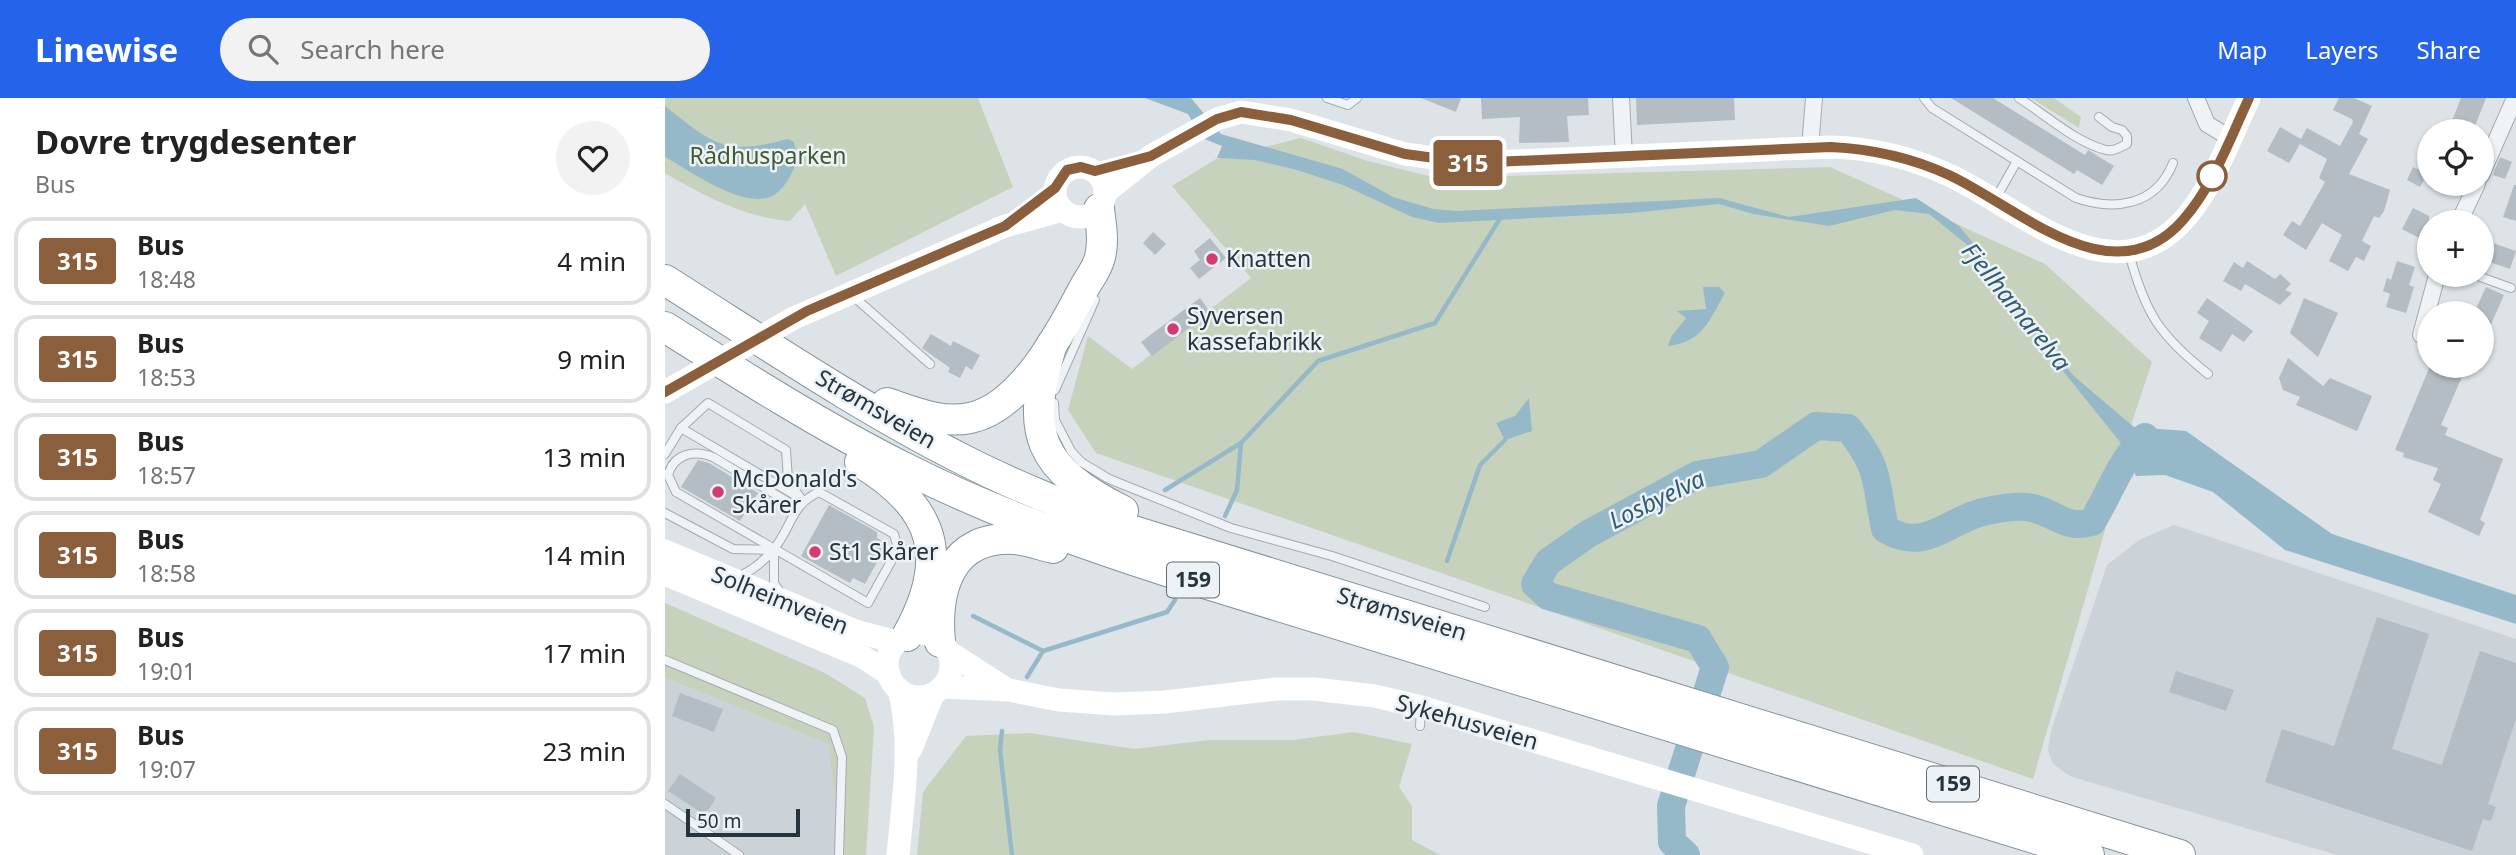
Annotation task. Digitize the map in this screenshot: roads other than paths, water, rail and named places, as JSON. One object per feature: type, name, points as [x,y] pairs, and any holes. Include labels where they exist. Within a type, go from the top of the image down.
[{"type":"highway","points":[[834,385],[928,416],[970,419],[1003,403],[1090,293],[1087,207]]},
{"type":"highway","name":"Strømsveien","points":[[665,280],[834,385],[969,463],[1082,512],[1219,558],[1499,644],[1671,712],[2089,855]]},
{"type":"highway","name":"Strømsveien","points":[[665,327],[866,448],[951,490],[1028,522],[1140,563],[1580,698],[1671,712]]},
{"type":"highway","points":[[665,338],[868,466],[912,502],[927,527],[933,564],[925,601],[902,639]]},
{"type":"highway","points":[[1052,344],[1039,386],[1039,424],[1048,451],[1056,464],[1089,493],[1156,526],[1499,644]]},
{"type":"highway","points":[[944,646],[942,596],[954,563],[979,544],[1018,539],[1422,662],[1580,698]]},
{"type":"highway","name":"Strømsveien","points":[[1721,728],[2180,855]]},
{"type":"main road","points":[[665,392],[794,318],[848,292],[1005,226],[1087,207],[1151,156],[1234,111],[1291,120],[1387,150],[1448,162],[1507,164],[1810,148],[1859,149],[1913,161],[1953,177],[2056,236],[2081,246],[2106,251],[2128,250],[2148,245],[2174,230],[2198,200],[2249,98]]},
{"type":"main road","points":[[1005,226],[1055,188],[1062,175],[1074,167],[1095,171],[1151,156]]},
{"type":"main road","points":[[1087,207],[1101,177],[1095,171]]},
{"type":"main road","points":[[1055,188],[1056,200],[1087,207]]},
{"type":"main road","name":"Solheimveien","points":[[665,551],[725,579],[858,632],[902,639]]},
{"type":"main road","name":"Solheimveien","points":[[665,574],[863,657],[894,682]]},
{"type":"main road","points":[[898,855],[907,758],[905,720],[888,661],[902,639],[924,634],[944,646],[951,666],[907,758]]},
{"type":"main road","name":"Sykehusveien","points":[[944,646],[1009,690]]},
{"type":"main road","points":[[894,682],[919,697],[937,691]]},
{"type":"main road","name":"Sykehusveien","points":[[937,691],[1009,690],[1059,700],[1114,704],[1176,701],[1276,689],[1314,689],[1375,696],[1421,716],[1655,777],[1912,855]]},
{"type":"street","points":[[1621,98],[1624,157]]},
{"type":"street","points":[[1810,148],[1814,98]]},
{"type":"street","points":[[2196,98],[2207,124],[2230,138]]},
{"type":"street","points":[[2494,146],[2515,98]]},
{"type":"lane","points":[[1327,98],[1348,106],[1357,98]]},
{"type":"lane","points":[[1924,98],[1933,108],[2017,162],[2076,198],[2101,206],[2116,206],[2141,197],[2166,179],[2173,163]]},
{"type":"lane","points":[[2019,98],[2105,150],[2115,150],[2127,144],[2127,136],[2122,130],[2112,127],[2099,117]]},
{"type":"lane","points":[[1995,201],[2017,162]]},
{"type":"lane","points":[[2128,250],[2138,288],[2153,321],[2178,349],[2208,374]]},
{"type":"lane","points":[[2494,282],[2511,288]]},
{"type":"lane","points":[[848,292],[930,363]]},
{"type":"lane","points":[[1090,293],[1053,400],[1061,436],[1081,462],[1109,479],[1231,528],[1332,556],[1485,607]]},
{"type":"lane","points":[[665,454],[681,428],[708,402],[786,450],[789,480],[802,500]]},
{"type":"lane","points":[[681,428],[802,500]]},
{"type":"lane","points":[[725,579],[751,571],[774,550],[802,500],[820,492],[894,534],[898,549],[868,603],[774,550],[676,492],[669,482],[670,468],[681,456],[706,454],[797,508]]},
{"type":"lane","points":[[665,513],[733,549],[774,550]]},
{"type":"lane","points":[[774,550],[773,583],[794,607]]},
{"type":"lane","points":[[665,660],[833,730],[842,757],[839,855]]},
{"type":"lane","points":[[665,804],[739,855]]},
{"type":"water","name":"Fjellhamarelva","points":[[1145,98],[1191,98],[1221,134],[1343,169],[1393,197],[1433,209],[1457,211],[1719,198],[1789,217],[1916,198],[1959,226],[1983,255],[2028,325],[2075,377],[2134,427],[2186,431],[2332,534],[2516,595],[2516,624],[2285,550],[2213,492],[2165,475],[2136,476],[2124,447],[2011,306],[1976,252],[1929,214],[1895,210],[1829,226],[1753,214],[1719,204],[1631,213],[1439,223],[1412,217],[1343,185],[1297,170],[1255,160],[1217,158],[1222,146],[1202,138],[1188,114]]},
{"type":"water","points":[[665,106],[696,130],[721,144],[749,146],[788,139],[794,142],[798,160],[784,185],[778,192],[766,198],[753,199],[721,189],[665,157]]},
{"type":"water","points":[[1703,287],[1719,287],[1725,293],[1709,321],[1697,335],[1690,340],[1668,346],[1671,337],[1686,318],[1677,311],[1706,309]]},
{"type":"water","points":[[1529,398],[1532,431],[1505,440],[1496,423],[1515,416]]},
{"type":"waterway","points":[[1165,490],[1241,443],[1318,361],[1435,323],[1501,217]]},
{"type":"waterway","name":"Losbyelva","points":[[1686,855],[1672,842],[1671,806],[1715,667],[1698,639],[1548,596],[1535,584],[1548,562],[1588,534],[1697,475],[1761,464],[1816,426],[1848,428],[1872,465],[1885,529],[1913,538],[1937,532],[1973,515],[2011,507],[2034,508],[2073,524],[2092,522],[2122,466],[2145,437]]},
{"type":"waterway","points":[[1447,561],[1480,465],[1505,440]]},
{"type":"waterway","points":[[1225,516],[1237,490],[1241,443]]},
{"type":"waterway","points":[[973,616],[1043,651],[1167,612],[1175,600]]},
{"type":"waterway","points":[[1027,677],[1043,651]]},
{"type":"waterway","points":[[1002,731],[1000,750],[1012,855]]},
{"type":"place","name":"Knatten","points":[[1212,259]]},
{"type":"place","name":"Syversen kassefabrikk","points":[[1173,329]]},
{"type":"place","name":"McDonald's Skårer","points":[[718,492]]},
{"type":"place","name":"St1 Skårer","points":[[815,552]]},
{"type":"park label","name":"Rådhusparken","points":[[768,156]]}]
